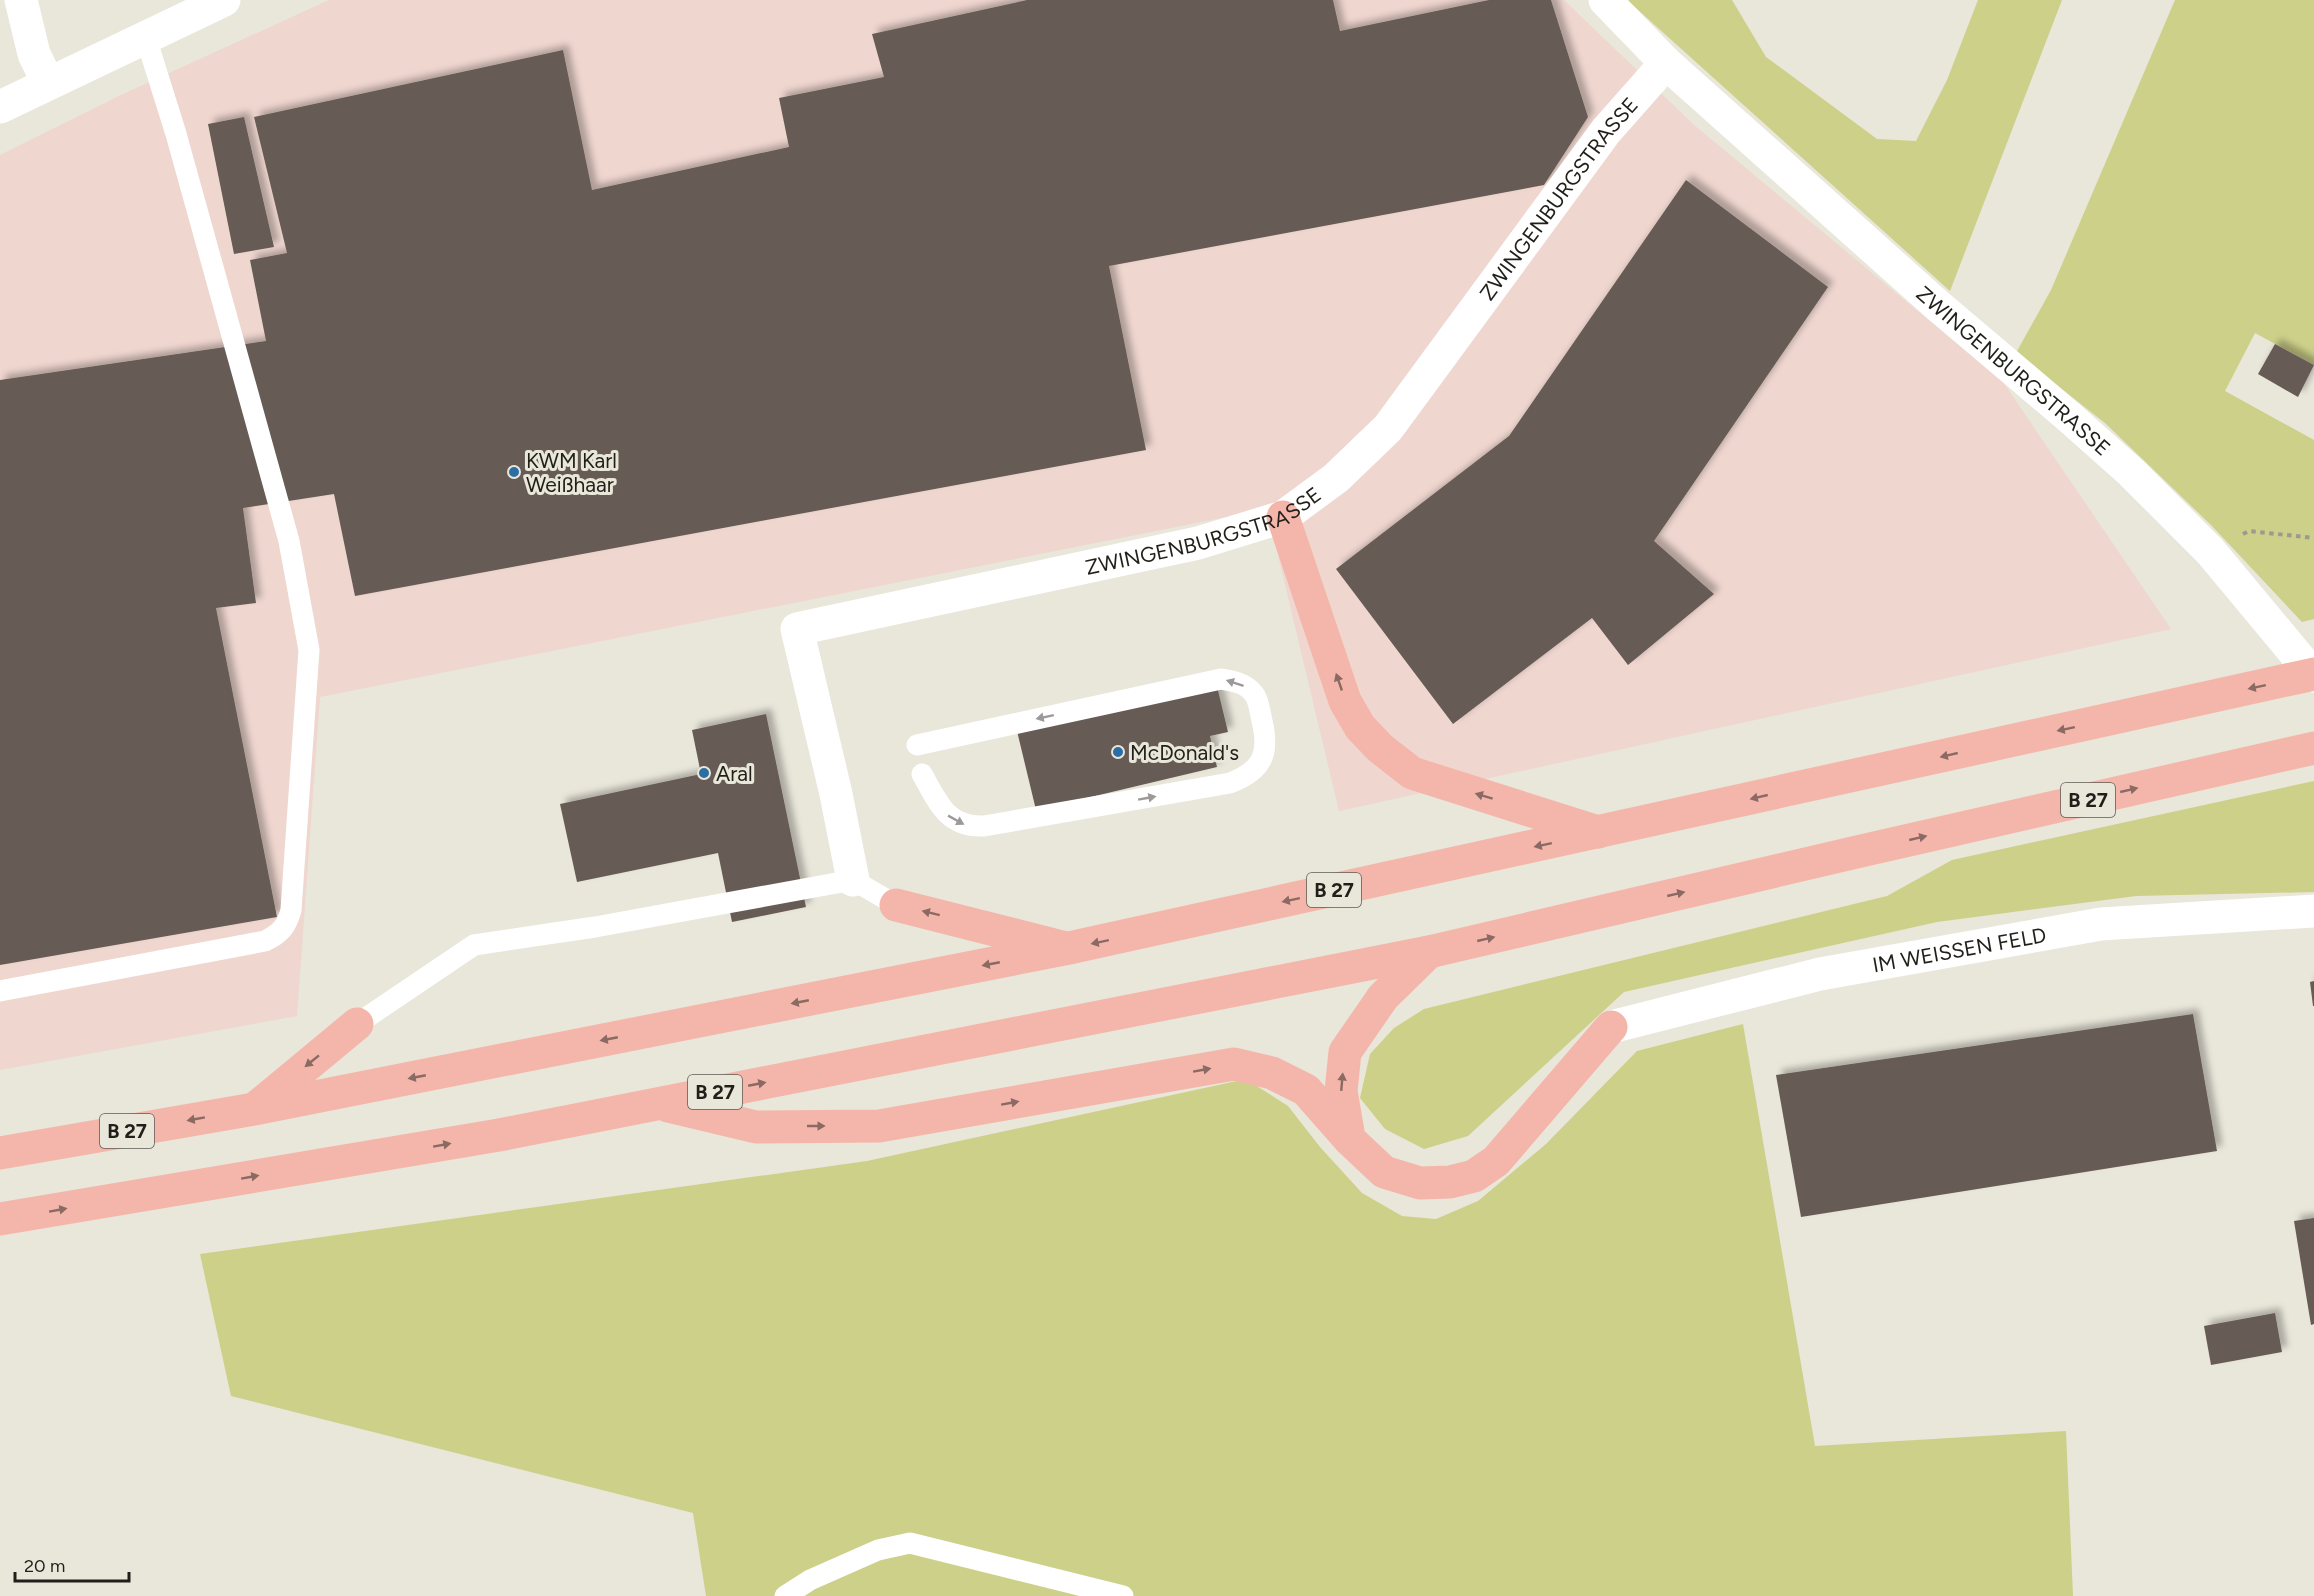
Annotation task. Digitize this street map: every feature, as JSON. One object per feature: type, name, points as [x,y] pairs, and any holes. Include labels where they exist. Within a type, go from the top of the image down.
[{"type":"highway","points":[[1283,517],[1346,701],[1360,727],[1380,748],[1412,773],[1600,832]]},
{"type":"highway","name":"B 27","points":[[0,1153],[254,1109],[1069,948],[2314,675]]},
{"type":"highway","name":"B 27","points":[[0,1220],[499,1135],[1429,952],[2314,748]]},
{"type":"highway","points":[[896,904],[1069,948]]},
{"type":"highway","points":[[1350,1140],[1341,1091],[1345,1052],[1383,997],[1429,952]]},
{"type":"highway","points":[[254,1109],[357,1024]]},
{"type":"highway","points":[[656,1104],[756,1127],[879,1126],[1234,1064],[1272,1073],[1306,1090],[1350,1140],[1384,1172],[1420,1183],[1450,1182],[1474,1176],[1496,1161],[1611,1027]]},
{"type":"street","points":[[21,0],[34,54],[48,83]]},
{"type":"street","points":[[0,107],[222,0]]},
{"type":"street","name":"ZWINGENBURGSTRASSE","points":[[1605,0],[1666,63],[1936,304],[2131,472],[2210,551],[2314,675]]},
{"type":"street","name":"ZWINGENBURGSTRASSE","points":[[853,880],[836,795],[797,629],[1198,543],[1283,517],[1336,478],[1388,428],[1606,130],[1666,63]]},
{"type":"street","name":"IM WEISSEN FELD","points":[[1611,1027],[1820,974],[2102,924],[2314,910]]},
{"type":"lane","points":[[0,991],[265,941],[276,936],[283,929],[291,910],[309,650],[289,541],[176,134],[146,38]]},
{"type":"lane","points":[[917,745],[1221,679],[1240,682],[1254,694],[1265,735],[1265,754],[1256,768],[1244,778],[1230,783],[984,826],[971,827],[947,815],[922,774]]},
{"type":"lane","points":[[357,1024],[474,945],[595,927],[853,880],[896,904]]},
{"type":"lane","points":[[785,1596],[810,1580],[878,1550],[910,1543],[1123,1596]]},
{"type":"path","points":[[2210,551],[2249,531],[2314,538]]},
{"type":"shaded area","points":[[329,0],[1564,0],[1694,125],[2003,382],[2171,629],[1339,811],[1267,509],[320,697],[297,1016],[0,1070],[0,155],[119,96]]},
{"type":"green space","points":[[1627,0],[1732,0],[1766,57],[1877,139],[1916,141],[1947,80],[1978,0],[2062,0],[1950,291]]},
{"type":"green space","points":[[2175,0],[2314,0],[2314,365],[2255,333],[2225,391],[2314,440],[2314,619],[2302,622],[2211,525],[2105,423],[2016,353],[2051,290]]},
{"type":"green space","points":[[2314,781],[2314,892],[2136,896],[1937,922],[1624,992],[1468,1136],[1424,1149],[1385,1129],[1360,1098],[1370,1054],[1394,1028],[1424,1009],[1887,896],[1952,860]]},
{"type":"green space","points":[[1743,1024],[1815,1446],[2066,1431],[2073,1596],[706,1596],[693,1513],[231,1396],[200,1254],[867,1161],[1246,1079],[1288,1106],[1320,1147],[1362,1193],[1402,1216],[1436,1219],[1478,1201],[1546,1144],[1637,1051]]},
{"type":"building","name":"KWM Karl Weißhaar","points":[[1027,0],[1333,0],[1340,31],[1489,0],[1551,0],[1588,117],[1544,185],[1109,266],[1146,450],[355,596],[334,494],[243,508],[256,603],[216,608],[277,917],[0,965],[0,380],[266,341],[250,260],[287,253],[254,117],[563,50],[592,190],[789,147],[779,98],[884,77],[872,34]]},
{"type":"building","points":[[244,117],[274,247],[234,254],[208,124]]},
{"type":"building","points":[[1686,180],[1828,287],[1654,541],[1714,594],[1628,665],[1592,618],[1453,724],[1336,569],[1509,436]]},
{"type":"building","points":[[2275,344],[2314,365],[2298,397],[2258,374]]},
{"type":"building","name":"McDonald's","points":[[1216,682],[1228,732],[1210,736],[1217,767],[1036,810],[1017,731]]},
{"type":"building","points":[[766,714],[806,907],[732,922],[718,853],[577,882],[560,804],[701,774],[692,730]]},
{"type":"building","points":[[2314,981],[2314,1006],[2313,1006],[2310,982]]},
{"type":"building","points":[[2193,1014],[2217,1151],[1801,1217],[1776,1075]]},
{"type":"building","points":[[2314,1218],[2314,1324],[2311,1325],[2294,1221]]},
{"type":"building","points":[[2275,1313],[2282,1352],[2211,1365],[2204,1326]]},
{"type":"place","name":"KWM Karl Weißhaar","points":[[514,472]]},
{"type":"place","name":"McDonald's","points":[[1118,752]]},
{"type":"place","name":"Aral","points":[[704,773]]}]
